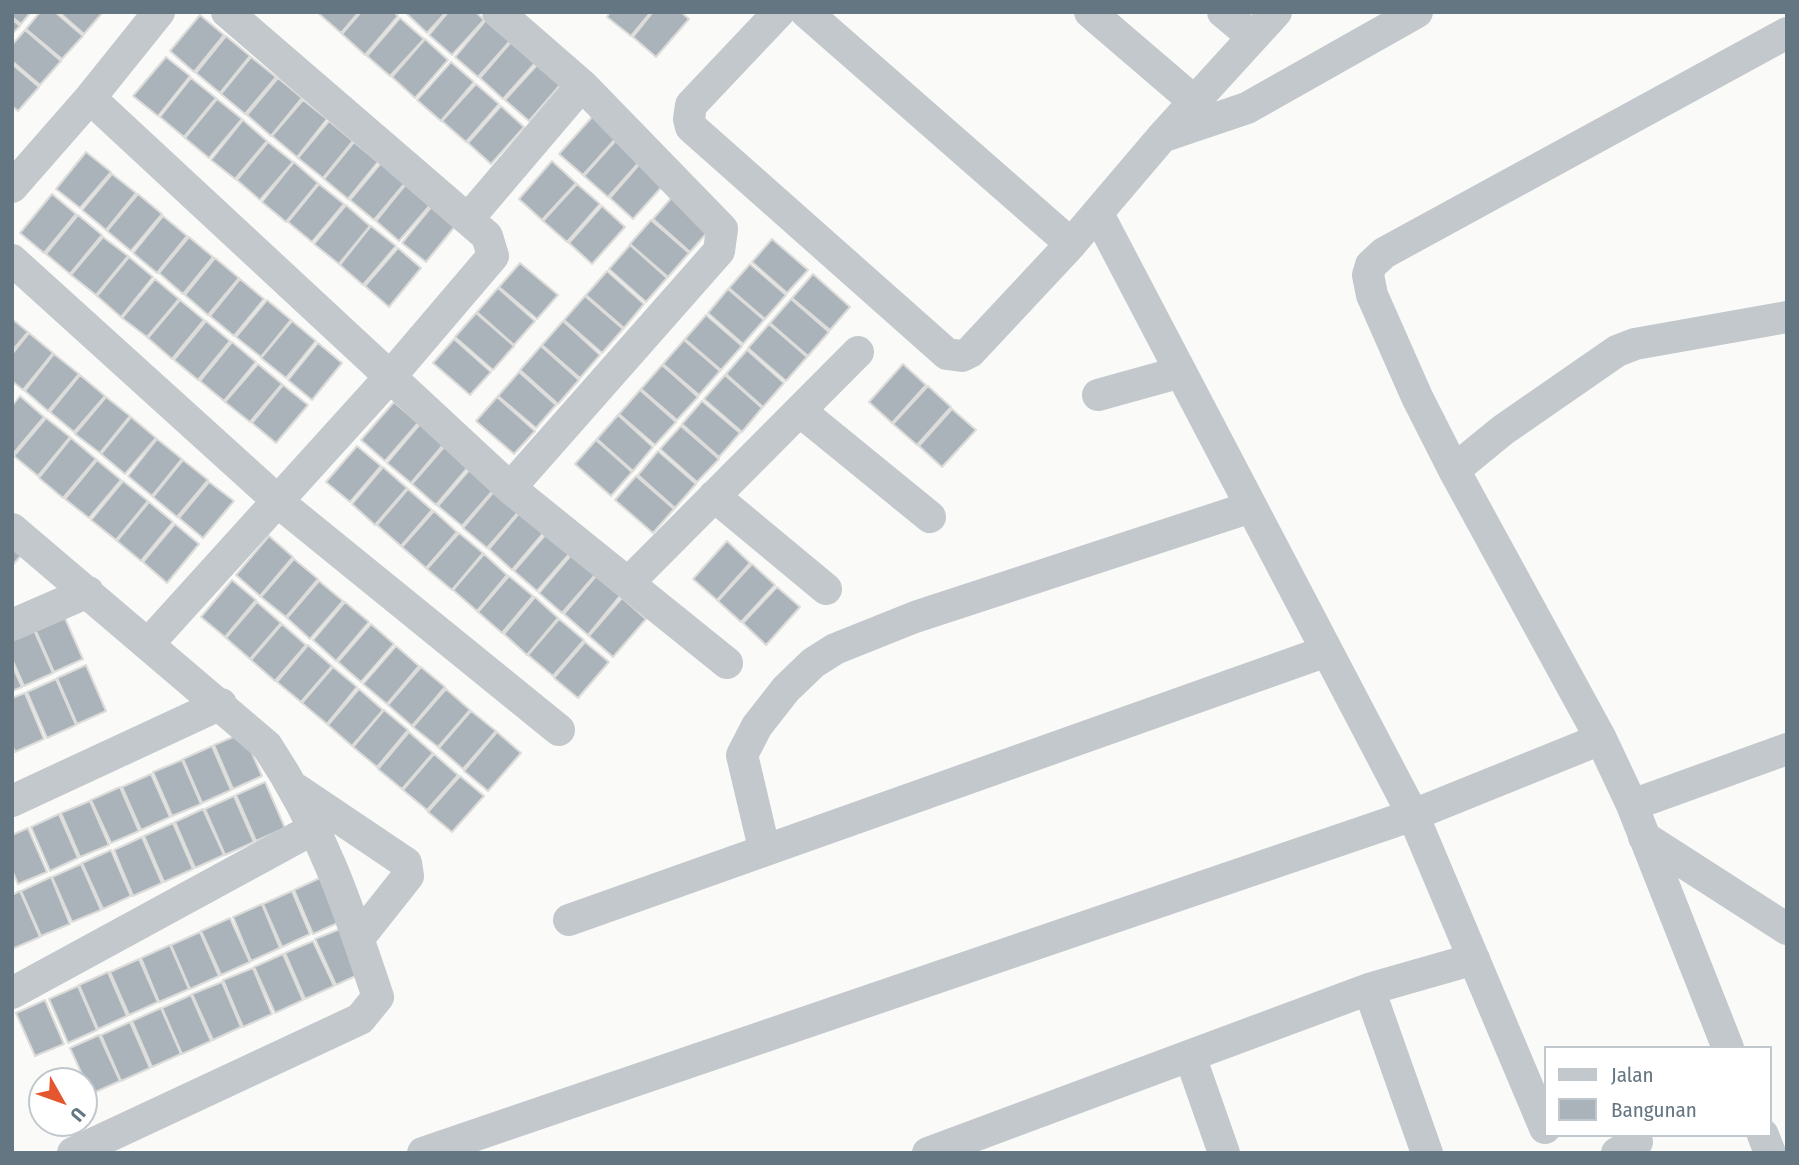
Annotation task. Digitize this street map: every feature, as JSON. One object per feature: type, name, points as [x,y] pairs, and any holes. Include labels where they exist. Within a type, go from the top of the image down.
[{"type":"street","points":[[12,187],[90,98],[159,12]]},
{"type":"street","points":[[149,643],[389,378],[492,256],[487,236],[227,12]]},
{"type":"street","points":[[498,12],[582,85],[722,229],[719,251],[510,488]]},
{"type":"street","points":[[779,12],[691,106],[691,127],[947,354],[962,356],[970,352],[1071,244],[1162,137],[1276,12]]},
{"type":"street","points":[[806,12],[1071,244]]},
{"type":"street","points":[[1090,12],[1195,102]]},
{"type":"street","points":[[1223,12],[1253,37]]},
{"type":"street","points":[[1162,137],[1247,108],[1417,12]]},
{"type":"street","points":[[1727,1046],[1632,805],[1601,739],[1417,397],[1372,295],[1368,275],[1371,265],[1401,243],[1787,33]]},
{"type":"street","points":[[468,219],[582,85]]},
{"type":"street","points":[[90,98],[510,488],[727,663]]},
{"type":"street","points":[[1098,214],[1413,815],[1544,1126]]},
{"type":"street","points":[[12,260],[279,502],[559,730]]},
{"type":"street","points":[[1454,470],[1503,430],[1617,351],[1635,344],[1787,317]]},
{"type":"street","points":[[628,583],[858,352]]},
{"type":"street","points":[[1098,395],[1181,372]]},
{"type":"street","points":[[800,411],[930,517]]},
{"type":"street","points":[[714,496],[826,589]]},
{"type":"street","points":[[764,848],[742,763],[745,746],[786,689],[823,656],[915,617],[1251,507]]},
{"type":"street","points":[[12,529],[221,704],[267,746],[296,789],[340,883],[378,997],[372,1009],[360,1019],[72,1153]]},
{"type":"street","points":[[12,625],[88,592]]},
{"type":"street","points":[[569,920],[764,848],[1327,651]]},
{"type":"street","points":[[12,802],[221,704]]},
{"type":"street","points":[[423,1153],[1413,815],[1601,739]]},
{"type":"street","points":[[1632,805],[1787,749]]},
{"type":"street","points":[[296,789],[406,863],[408,876],[358,939]]},
{"type":"street","points":[[12,993],[315,828]]},
{"type":"street","points":[[1644,837],[1787,929]]},
{"type":"street","points":[[928,1153],[1369,989],[1474,959]]},
{"type":"street","points":[[1369,989],[1427,1153]]},
{"type":"street","points":[[1190,1056],[1224,1153]]},
{"type":"building","points":[[12,12],[31,12],[21,24],[12,17]]},
{"type":"building","points":[[40,12],[55,12],[83,36],[62,59],[26,29]]},
{"type":"building","points":[[59,12],[103,12],[84,34]]},
{"type":"building","points":[[317,12],[359,12],[341,33]]},
{"type":"building","points":[[361,12],[394,12],[398,16],[365,55],[342,34]]},
{"type":"building","points":[[405,12],[446,12],[427,33]]},
{"type":"building","points":[[448,12],[476,12],[484,20],[452,55],[429,35]]},
{"type":"building","points":[[610,12],[651,12],[631,36],[607,17]]},
{"type":"building","points":[[653,12],[681,12],[689,19],[656,57],[633,37]]},
{"type":"building","points":[[200,15],[224,35],[194,72],[170,51]]},
{"type":"building","points":[[400,18],[424,39],[390,76],[367,56]]},
{"type":"building","points":[[12,19],[20,26],[12,34]]},
{"type":"building","points":[[486,20],[510,41],[478,77],[455,57]]},
{"type":"building","points":[[25,30],[61,61],[40,85],[12,61],[12,45]]},
{"type":"building","points":[[226,36],[250,56],[220,93],[196,73]]},
{"type":"building","points":[[425,39],[448,60],[415,98],[392,77]]},
{"type":"building","points":[[511,42],[535,63],[503,99],[480,78]]},
{"type":"building","points":[[166,57],[190,76],[158,116],[133,96]]},
{"type":"building","points":[[251,57],[276,77],[245,114],[221,94]]},
{"type":"building","points":[[451,62],[474,82],[441,121],[417,100]]},
{"type":"building","points":[[12,64],[39,87],[18,111],[12,106]]},
{"type":"building","points":[[537,65],[560,85],[529,121],[505,100]]},
{"type":"building","points":[[191,78],[216,98],[184,137],[160,117]]},
{"type":"building","points":[[278,78],[302,98],[271,136],[247,115]]},
{"type":"building","points":[[476,84],[499,104],[466,142],[442,121]]},
{"type":"building","points":[[217,99],[242,119],[209,158],[185,138]]},
{"type":"building","points":[[303,100],[327,119],[297,157],[272,136]]},
{"type":"building","points":[[501,106],[524,127],[491,164],[468,143]]},
{"type":"building","points":[[593,116],[617,137],[583,175],[559,154]]},
{"type":"building","points":[[243,120],[267,141],[235,179],[211,160]]},
{"type":"building","points":[[329,121],[353,141],[323,178],[298,158]]},
{"type":"building","points":[[618,138],[642,159],[608,197],[584,176]]},
{"type":"building","points":[[268,142],[293,162],[260,200],[237,180]]},
{"type":"building","points":[[354,142],[378,162],[348,199],[324,179]]},
{"type":"building","points":[[86,152],[111,172],[80,208],[56,189]]},
{"type":"building","points":[[643,160],[667,181],[633,219],[610,198]]},
{"type":"building","points":[[552,161],[576,183],[542,220],[519,199]]},
{"type":"building","points":[[294,162],[318,183],[286,222],[262,202]]},
{"type":"building","points":[[381,163],[405,183],[374,220],[350,200]]},
{"type":"building","points":[[112,174],[136,193],[106,230],[82,210]]},
{"type":"building","points":[[319,184],[344,204],[312,242],[288,222]]},
{"type":"building","points":[[406,184],[431,204],[399,241],[376,221]]},
{"type":"building","points":[[577,184],[600,204],[567,242],[543,221]]},
{"type":"building","points":[[52,194],[76,214],[44,253],[20,233]]},
{"type":"building","points":[[138,194],[162,214],[131,251],[107,231]]},
{"type":"building","points":[[674,195],[711,228],[690,252],[653,219]]},
{"type":"building","points":[[346,205],[370,226],[339,264],[314,244]]},
{"type":"building","points":[[432,206],[456,225],[426,262],[402,243]]},
{"type":"building","points":[[602,206],[625,227],[592,264],[569,243]]},
{"type":"building","points":[[78,215],[102,235],[70,274],[46,254]]},
{"type":"building","points":[[163,216],[187,236],[157,273],[133,253]]},
{"type":"building","points":[[651,220],[689,253],[668,277],[630,244]]},
{"type":"building","points":[[371,226],[396,246],[363,285],[340,265]]},
{"type":"building","points":[[103,237],[128,256],[96,295],[71,275]]},
{"type":"building","points":[[189,237],[213,257],[183,294],[159,273]]},
{"type":"building","points":[[772,239],[808,270],[787,293],[752,262]]},
{"type":"building","points":[[630,245],[667,278],[646,302],[609,269]]},
{"type":"building","points":[[398,248],[421,268],[389,307],[365,286]]},
{"type":"building","points":[[129,257],[153,277],[121,317],[97,296]]},
{"type":"building","points":[[215,258],[239,278],[208,315],[185,295]]},
{"type":"building","points":[[520,263],[558,295],[537,319],[499,287]]},
{"type":"building","points":[[750,264],[786,295],[765,319],[729,288]]},
{"type":"building","points":[[607,271],[644,304],[624,328],[586,295]]},
{"type":"building","points":[[813,274],[850,307],[830,330],[792,298]]},
{"type":"building","points":[[155,279],[179,299],[147,337],[122,318]]},
{"type":"building","points":[[240,279],[264,299],[234,336],[210,316]]},
{"type":"building","points":[[498,288],[535,321],[514,345],[477,312]]},
{"type":"building","points":[[728,289],[764,320],[743,344],[708,313]]},
{"type":"building","points":[[585,296],[623,329],[602,353],[564,320]]},
{"type":"building","points":[[791,299],[829,332],[808,356],[770,323]]},
{"type":"building","points":[[180,300],[204,320],[172,359],[148,338]]},
{"type":"building","points":[[267,300],[291,320],[261,357],[236,337]]},
{"type":"building","points":[[476,313],[514,346],[493,370],[455,337]]},
{"type":"building","points":[[706,315],[742,346],[721,370],[685,339]]},
{"type":"building","points":[[12,319],[28,332],[12,351]]},
{"type":"building","points":[[206,321],[230,341],[198,380],[174,360]]},
{"type":"building","points":[[292,321],[316,341],[286,378],[261,358]]},
{"type":"building","points":[[563,321],[600,355],[580,378],[542,345]]},
{"type":"building","points":[[769,324],[807,357],[786,381],[748,348]]},
{"type":"building","points":[[29,333],[53,353],[23,390],[12,381],[12,354]]},
{"type":"building","points":[[454,339],[491,372],[470,395],[433,363]]},
{"type":"building","points":[[684,340],[720,371],[699,395],[663,364]]},
{"type":"building","points":[[232,342],[256,362],[224,401],[200,381]]},
{"type":"building","points":[[318,343],[342,363],[312,400],[288,380]]},
{"type":"building","points":[[541,346],[579,380],[558,404],[520,370]]},
{"type":"building","points":[[747,350],[784,383],[763,407],[726,374]]},
{"type":"building","points":[[54,354],[79,374],[48,411],[25,391]]},
{"type":"building","points":[[258,364],[282,384],[250,422],[225,402]]},
{"type":"building","points":[[903,364],[926,385],[892,423],[869,402]]},
{"type":"building","points":[[662,365],[698,397],[677,420],[641,389]]},
{"type":"building","points":[[519,372],[556,405],[536,428],[498,396]]},
{"type":"building","points":[[80,375],[105,396],[74,432],[50,412]]},
{"type":"building","points":[[725,375],[762,408],[742,432],[704,399]]},
{"type":"building","points":[[283,385],[308,405],[276,443],[252,423]]},
{"type":"building","points":[[928,386],[951,407],[917,445],[893,424]]},
{"type":"building","points":[[640,390],[676,422],[655,445],[619,414]]},
{"type":"building","points":[[20,396],[44,417],[12,455],[12,406]]},
{"type":"building","points":[[106,397],[130,416],[100,453],[75,434]]},
{"type":"building","points":[[497,397],[535,431],[514,454],[476,421]]},
{"type":"building","points":[[702,401],[740,433],[719,457],[682,424]]},
{"type":"building","points":[[394,402],[418,423],[385,461],[361,440]]},
{"type":"building","points":[[952,409],[976,430],[942,467],[919,446]]},
{"type":"building","points":[[618,415],[653,447],[633,471],[597,439]]},
{"type":"building","points":[[131,417],[156,438],[125,474],[101,454]]},
{"type":"building","points":[[46,418],[70,437],[38,476],[14,456]]},
{"type":"building","points":[[420,424],[443,445],[411,483],[387,463]]},
{"type":"building","points":[[681,426],[719,459],[697,482],[660,449]]},
{"type":"building","points":[[71,438],[96,459],[63,498],[39,478]]},
{"type":"building","points":[[157,439],[182,459],[152,496],[128,476]]},
{"type":"building","points":[[596,440],[632,472],[611,496],[575,464]]},
{"type":"building","points":[[357,446],[381,466],[350,502],[326,482]]},
{"type":"building","points":[[445,446],[469,466],[436,505],[412,484]]},
{"type":"building","points":[[658,451],[696,484],[675,508],[638,475]]},
{"type":"building","points":[[97,460],[121,480],[89,518],[65,499]]},
{"type":"building","points":[[183,460],[208,480],[177,517],[153,497]]},
{"type":"building","points":[[383,467],[407,488],[375,525],[352,504]]},
{"type":"building","points":[[471,468],[495,488],[462,526],[438,506]]},
{"type":"building","points":[[636,476],[674,509],[653,533],[615,500]]},
{"type":"building","points":[[123,481],[148,501],[116,540],[91,520]]},
{"type":"building","points":[[209,482],[234,501],[203,538],[179,518]]},
{"type":"building","points":[[408,489],[432,510],[401,546],[377,525]]},
{"type":"building","points":[[496,489],[520,510],[487,548],[463,528]]},
{"type":"building","points":[[149,502],[173,522],[141,561],[117,541]]},
{"type":"building","points":[[434,511],[457,532],[426,568],[402,547]]},
{"type":"building","points":[[521,511],[545,531],[512,570],[489,549]]},
{"type":"building","points":[[175,524],[199,544],[167,583],[143,562]]},
{"type":"building","points":[[459,533],[483,553],[452,590],[427,569]]},
{"type":"building","points":[[547,533],[570,553],[537,591],[514,571]]},
{"type":"building","points":[[269,536],[293,557],[260,596],[236,575]]},
{"type":"building","points":[[12,541],[24,552],[12,566]]},
{"type":"building","points":[[727,541],[750,563],[717,600],[693,579]]},
{"type":"building","points":[[484,554],[507,575],[477,611],[453,590]]},
{"type":"building","points":[[572,554],[595,575],[562,613],[539,593]]},
{"type":"building","points":[[294,559],[318,579],[286,617],[261,597]]},
{"type":"building","points":[[752,564],[775,585],[741,622],[718,601]]},
{"type":"building","points":[[509,576],[533,596],[502,633],[478,612]]},
{"type":"building","points":[[596,576],[620,596],[588,635],[564,614]]},
{"type":"building","points":[[232,580],[256,600],[225,637],[201,617]]},
{"type":"building","points":[[319,581],[343,601],[310,639],[287,618]]},
{"type":"building","points":[[777,587],[800,607],[766,645],[743,623]]},
{"type":"building","points":[[535,597],[558,618],[527,655],[504,634]]},
{"type":"building","points":[[622,598],[646,619],[613,657],[589,636]]},
{"type":"building","points":[[257,602],[281,623],[250,659],[226,638]]},
{"type":"building","points":[[345,602],[369,622],[336,661],[313,640]]},
{"type":"building","points":[[64,616],[83,659],[54,672],[35,629]]},
{"type":"building","points":[[559,619],[584,640],[553,676],[528,655]]},
{"type":"building","points":[[282,624],[306,645],[275,681],[251,660]]},
{"type":"building","points":[[371,624],[394,644],[361,682],[338,662]]},
{"type":"building","points":[[34,630],[53,673],[24,686],[12,659],[12,639]]},
{"type":"building","points":[[585,642],[609,662],[578,698],[554,678]]},
{"type":"building","points":[[308,645],[332,666],[301,702],[277,682]]},
{"type":"building","points":[[396,646],[419,666],[387,704],[363,684]]},
{"type":"building","points":[[12,665],[22,687],[12,691]]},
{"type":"building","points":[[86,665],[106,711],[77,724],[57,678]]},
{"type":"building","points":[[333,667],[357,687],[327,724],[302,703]]},
{"type":"building","points":[[421,667],[445,687],[412,726],[388,705]]},
{"type":"building","points":[[56,679],[76,725],[47,738],[27,692]]},
{"type":"building","points":[[359,689],[383,710],[352,746],[328,725]]},
{"type":"building","points":[[446,689],[470,710],[438,747],[413,727]]},
{"type":"building","points":[[25,693],[44,739],[15,752],[12,745],[12,698]]},
{"type":"building","points":[[384,710],[408,730],[377,767],[353,747]]},
{"type":"building","points":[[471,711],[496,731],[463,769],[439,748]]},
{"type":"building","points":[[409,732],[433,753],[402,789],[378,769]]},
{"type":"building","points":[[497,732],[521,753],[488,791],[464,771]]},
{"type":"building","points":[[243,733],[262,776],[233,789],[214,745]]},
{"type":"building","points":[[212,746],[231,790],[202,803],[183,759]]},
{"type":"building","points":[[434,754],[458,775],[427,810],[403,790]]},
{"type":"building","points":[[182,760],[201,804],[172,816],[153,772]]},
{"type":"building","points":[[151,774],[170,817],[141,830],[122,787]]},
{"type":"building","points":[[460,776],[484,796],[452,832],[428,812]]},
{"type":"building","points":[[265,782],[285,828],[256,841],[236,795]]},
{"type":"building","points":[[120,787],[139,831],[111,843],[91,800]]},
{"type":"building","points":[[234,796],[254,842],[225,855],[205,809]]},
{"type":"building","points":[[90,801],[109,845],[80,857],[61,813]]},
{"type":"building","points":[[203,809],[224,855],[195,868],[175,822]]},
{"type":"building","points":[[59,814],[78,858],[50,871],[31,827]]},
{"type":"building","points":[[173,823],[193,869],[164,882],[144,836]]},
{"type":"building","points":[[28,828],[47,872],[18,884],[12,870],[12,835]]},
{"type":"building","points":[[142,837],[162,883],[133,896],[114,850]]},
{"type":"building","points":[[111,850],[131,896],[103,909],[82,863]]},
{"type":"building","points":[[81,864],[101,910],[72,922],[52,877]]},
{"type":"building","points":[[51,877],[70,924],[41,936],[21,891]]},
{"type":"building","points":[[322,877],[342,921],[313,934],[294,890]]},
{"type":"building","points":[[20,891],[40,937],[12,949],[12,895]]},
{"type":"building","points":[[292,891],[310,934],[282,947],[263,904]]},
{"type":"building","points":[[262,904],[280,948],[251,961],[233,917]]},
{"type":"building","points":[[230,918],[250,962],[221,975],[201,931]]},
{"type":"building","points":[[345,927],[364,972],[336,985],[315,939]]},
{"type":"building","points":[[200,932],[219,976],[190,989],[171,945]]},
{"type":"building","points":[[313,941],[334,986],[305,999],[285,953]]},
{"type":"building","points":[[170,945],[189,989],[159,1002],[141,958]]},
{"type":"building","points":[[283,954],[303,1000],[275,1013],[254,967]]},
{"type":"building","points":[[139,959],[158,1002],[129,1015],[110,972]]},
{"type":"building","points":[[253,968],[272,1014],[243,1027],[223,980]]},
{"type":"building","points":[[108,972],[127,1016],[98,1029],[79,985]]},
{"type":"building","points":[[222,982],[241,1027],[213,1040],[192,994]]},
{"type":"building","points":[[78,986],[97,1030],[68,1043],[49,999]]},
{"type":"building","points":[[191,995],[211,1041],[182,1054],[162,1008]]},
{"type":"building","points":[[45,1000],[64,1044],[35,1056],[16,1013]]},
{"type":"building","points":[[161,1008],[181,1054],[152,1067],[132,1021]]},
{"type":"building","points":[[130,1022],[150,1068],[121,1081],[101,1035]]},
{"type":"building","points":[[99,1035],[120,1081],[98,1091],[98,1067],[79,1067],[70,1048]]}]
